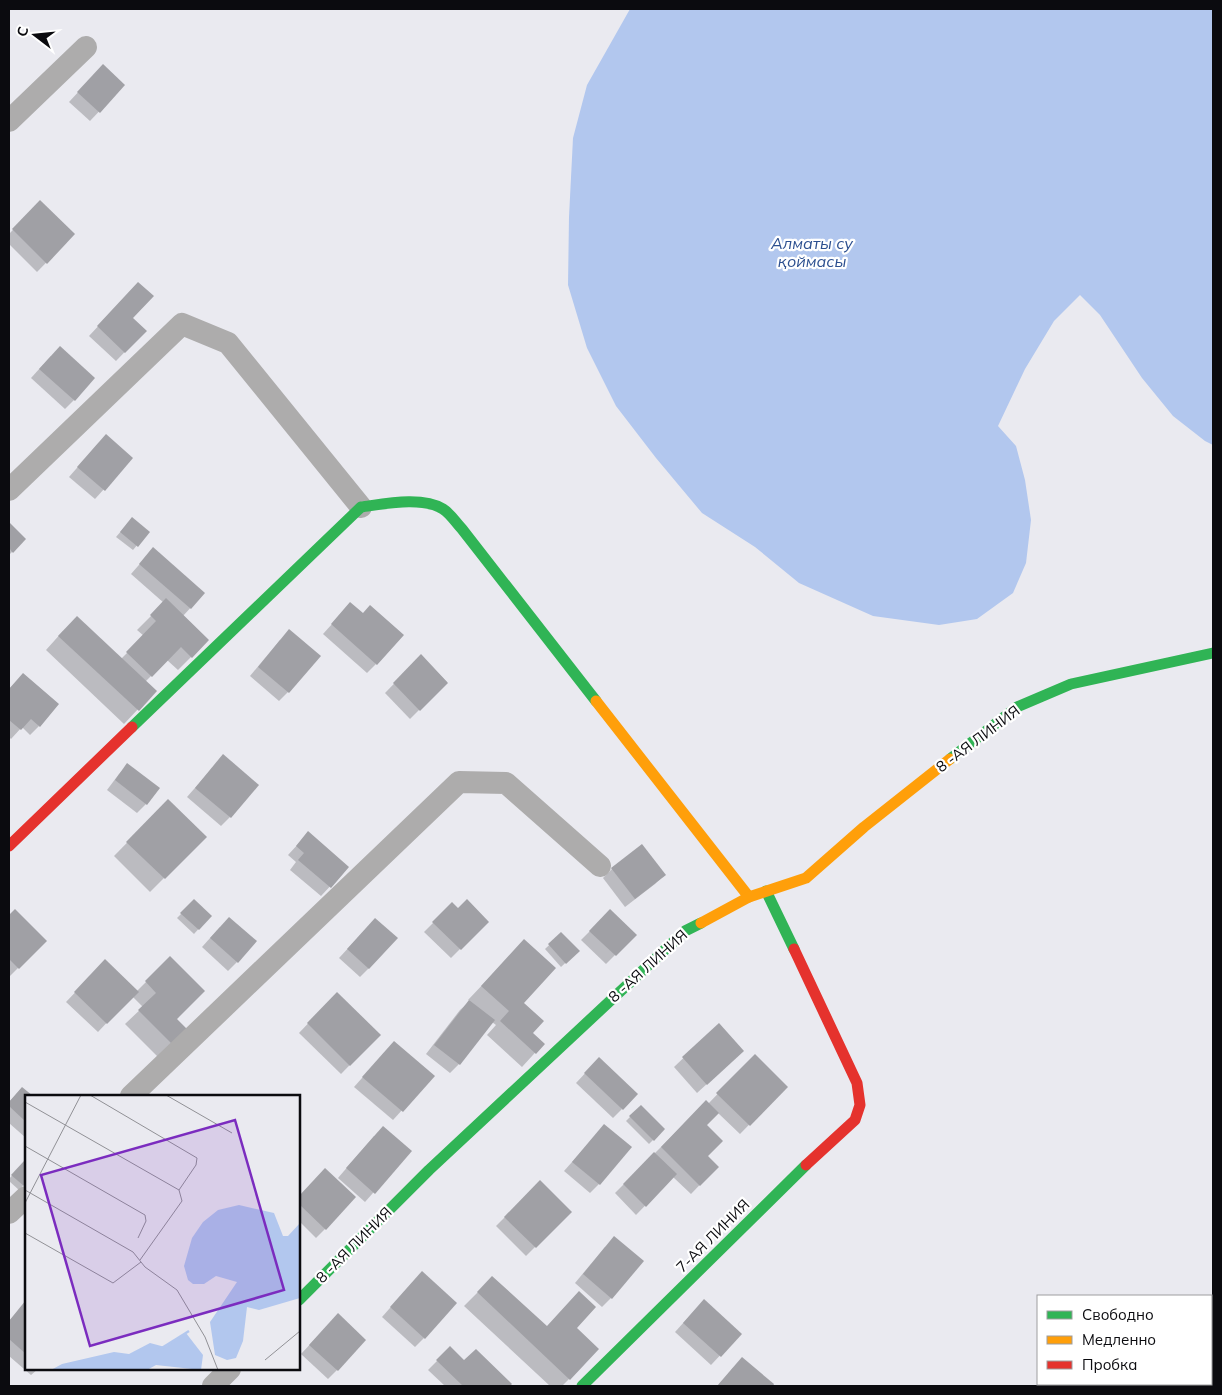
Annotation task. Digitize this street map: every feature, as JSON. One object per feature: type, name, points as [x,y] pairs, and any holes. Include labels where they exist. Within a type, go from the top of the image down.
[{"type":"street","points":[[9,121],[86,47]]},
{"type":"street","points":[[9,490],[182,324],[228,343],[361,507]]},
{"type":"street","points":[[9,846],[361,507],[388,502],[423,503],[442,509],[469,537],[749,897]]},
{"type":"street","name":"8 -АЯ ЛИНИЯ","points":[[300,1299],[429,1170],[685,931],[749,897],[806,878],[864,827],[1018,707],[1071,684],[1213,653]]},
{"type":"street","points":[[132,1095],[460,782],[506,783],[600,866]]},
{"type":"street","name":"7-АЯ ЛИНИЯ","points":[[582,1386],[805,1166],[855,1120],[860,1105],[857,1083],[766,892]]},
{"type":"street","points":[[9,1213],[25,1198]]},
{"type":"street","points":[[213,1386],[229,1370]]},
{"type":"water","name":"Алматы су қоймасы","points":[[630,9],[1213,9],[1213,445],[1173,416],[1142,378],[1100,315],[1080,295],[1054,321],[1025,369],[998,426],[1016,446],[1025,480],[1031,520],[1026,563],[1013,593],[977,619],[939,625],[873,616],[799,583],[755,547],[702,513],[616,406],[587,348],[568,285],[573,138],[587,85]]},
{"type":"building","points":[[103,64],[125,85],[100,113],[77,92]]},
{"type":"building","points":[[40,200],[75,234],[47,264],[12,229]]},
{"type":"building","points":[[138,282],[154,296],[133,318],[147,331],[125,353],[97,326]]},
{"type":"building","points":[[60,346],[95,378],[75,401],[39,369]]},
{"type":"building","points":[[106,434],[133,458],[105,491],[77,467]]},
{"type":"building","points":[[132,517],[150,532],[138,547],[120,532]]},
{"type":"building","points":[[9,522],[26,539],[13,553],[9,548]]},
{"type":"building","points":[[153,547],[205,593],[191,609],[139,564]]},
{"type":"building","points":[[166,598],[209,640],[192,658],[181,647],[152,677],[126,652],[156,621],[150,615]]},
{"type":"building","points":[[350,602],[363,613],[370,605],[404,635],[377,665],[331,624]]},
{"type":"building","points":[[77,616],[157,691],[139,711],[58,636]]},
{"type":"building","points":[[289,629],[321,656],[289,693],[258,667]]},
{"type":"building","points":[[421,654],[448,683],[420,711],[393,683]]},
{"type":"building","points":[[23,673],[59,704],[40,727],[31,719],[21,730],[9,720],[9,689]]},
{"type":"building","points":[[223,754],[259,785],[231,818],[195,788]]},
{"type":"building","points":[[127,763],[160,788],[147,805],[115,780]]},
{"type":"building","points":[[168,799],[207,837],[165,879],[126,842]]},
{"type":"building","points":[[308,831],[349,867],[331,888],[298,860],[304,853],[296,846]]},
{"type":"building","points":[[642,844],[666,875],[635,899],[611,868]]},
{"type":"building","points":[[194,899],[212,916],[199,930],[180,913]]},
{"type":"building","points":[[467,899],[489,922],[461,950],[432,922],[452,902],[458,908]]},
{"type":"building","points":[[15,909],[47,941],[19,969],[9,959],[9,915]]},
{"type":"building","points":[[610,909],[637,935],[616,956],[589,931]]},
{"type":"building","points":[[229,917],[257,941],[238,963],[210,938]]},
{"type":"building","points":[[375,918],[398,938],[369,969],[347,949]]},
{"type":"building","points":[[561,932],[580,951],[566,964],[548,944]]},
{"type":"building","points":[[524,939],[556,968],[524,1003],[544,1021],[533,1033],[545,1044],[536,1054],[500,1021],[509,1011],[481,986]]},
{"type":"building","points":[[170,956],[205,991],[177,1019],[188,1030],[173,1045],[138,1010],[156,993],[145,981]]},
{"type":"building","points":[[105,959],[139,992],[107,1024],[74,992]]},
{"type":"building","points":[[337,992],[381,1035],[350,1066],[307,1023]]},
{"type":"building","points":[[469,1000],[495,1020],[460,1065],[434,1045]]},
{"type":"building","points":[[719,1023],[744,1051],[707,1085],[682,1057]]},
{"type":"building","points":[[394,1041],[435,1076],[403,1112],[362,1077]]},
{"type":"building","points":[[755,1054],[788,1087],[750,1126],[716,1093]]},
{"type":"building","points":[[599,1057],[638,1094],[623,1110],[584,1073]]},
{"type":"building","points":[[22,1087],[32,1095],[25,1095],[25,1121],[9,1106],[9,1102]]},
{"type":"building","points":[[706,1100],[719,1113],[707,1125],[723,1141],[708,1156],[719,1167],[700,1186],[661,1147]]},
{"type":"building","points":[[641,1105],[665,1129],[654,1141],[629,1116]]},
{"type":"building","points":[[604,1124],[632,1147],[600,1185],[572,1162]]},
{"type":"building","points":[[383,1126],[412,1151],[375,1194],[346,1168]]},
{"type":"building","points":[[654,1152],[677,1174],[646,1207],[623,1184]]},
{"type":"building","points":[[24,1161],[25,1162],[24,1186],[11,1175]]},
{"type":"building","points":[[325,1168],[356,1197],[326,1230],[300,1205],[300,1195]]},
{"type":"building","points":[[540,1180],[572,1212],[536,1248],[504,1217]]},
{"type":"building","points":[[614,1236],[644,1261],[612,1299],[583,1274]]},
{"type":"building","points":[[422,1271],[457,1303],[425,1339],[390,1307]]},
{"type":"building","points":[[492,1276],[547,1326],[579,1291],[596,1307],[577,1328],[599,1349],[570,1380],[477,1292]]},
{"type":"building","points":[[704,1299],[742,1334],[721,1357],[683,1323]]},
{"type":"building","points":[[25,1301],[25,1353],[9,1339],[9,1321]]},
{"type":"building","points":[[338,1313],[366,1340],[338,1371],[309,1345]]},
{"type":"building","points":[[450,1346],[464,1360],[476,1349],[512,1384],[510,1386],[463,1386],[436,1360]]},
{"type":"building","points":[[742,1357],[774,1384],[773,1386],[717,1386]]},
{"type":"traffic: fast","points":[[132,727],[361,507],[403,502],[434,505],[448,513],[596,701]]},
{"type":"traffic: fast","points":[[950,759],[1017,707],[1071,684],[1213,653]]},
{"type":"traffic: fast","points":[[766,891],[794,949]]},
{"type":"traffic: fast","points":[[300,1299],[429,1170],[685,931],[701,923]]},
{"type":"traffic: fast","points":[[582,1386],[806,1165]]},
{"type":"traffic: slow","points":[[596,701],[749,897]]},
{"type":"traffic: slow","points":[[701,923],[749,897],[806,878],[864,827],[950,759]]},
{"type":"traffic: jam","points":[[9,846],[132,727]]},
{"type":"traffic: jam","points":[[794,949],[857,1083],[860,1105],[855,1120],[806,1165]]}]
